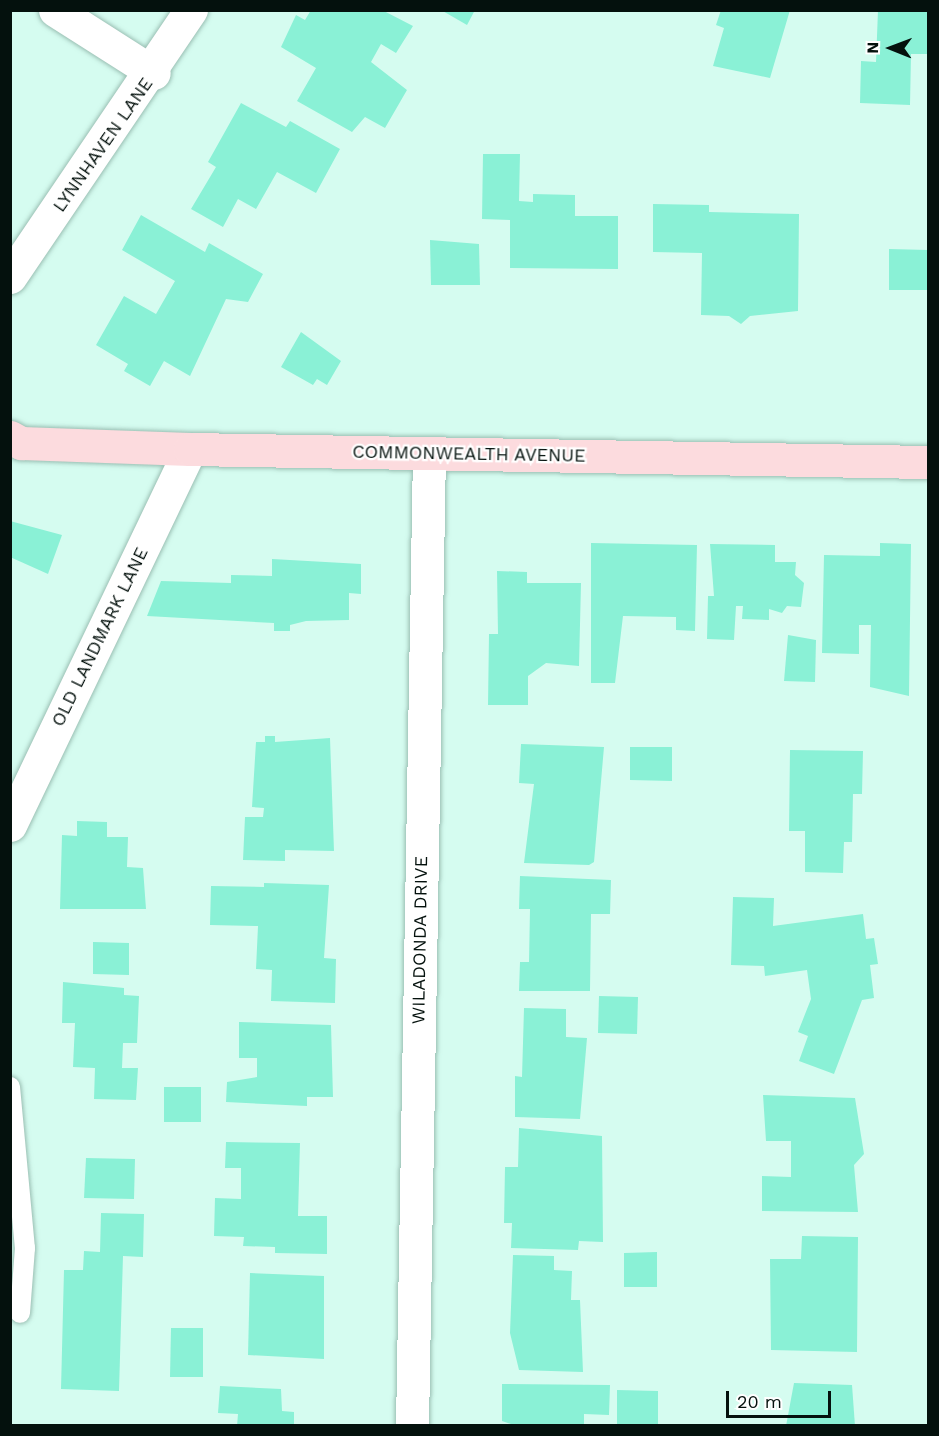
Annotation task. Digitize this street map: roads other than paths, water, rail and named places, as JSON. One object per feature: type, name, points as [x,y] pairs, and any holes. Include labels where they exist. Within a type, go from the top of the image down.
[{"type":"street","points":[[55,10],[154,73]]},
{"type":"street","name":"LYNNHAVEN LANE","points":[[10,277],[154,73],[191,10]]},
{"type":"street","name":"COMMONWEALTH AVENUE","points":[[10,437],[21,443],[190,449],[928,462]]},
{"type":"street","name":"OLD LANDMARK LANE","points":[[10,825],[190,449]]},
{"type":"street","name":"WILADONDA DRIVE","points":[[412,1425],[429,454]]},
{"type":"lane","points":[[10,1087],[25,1248],[20,1313]]}]
